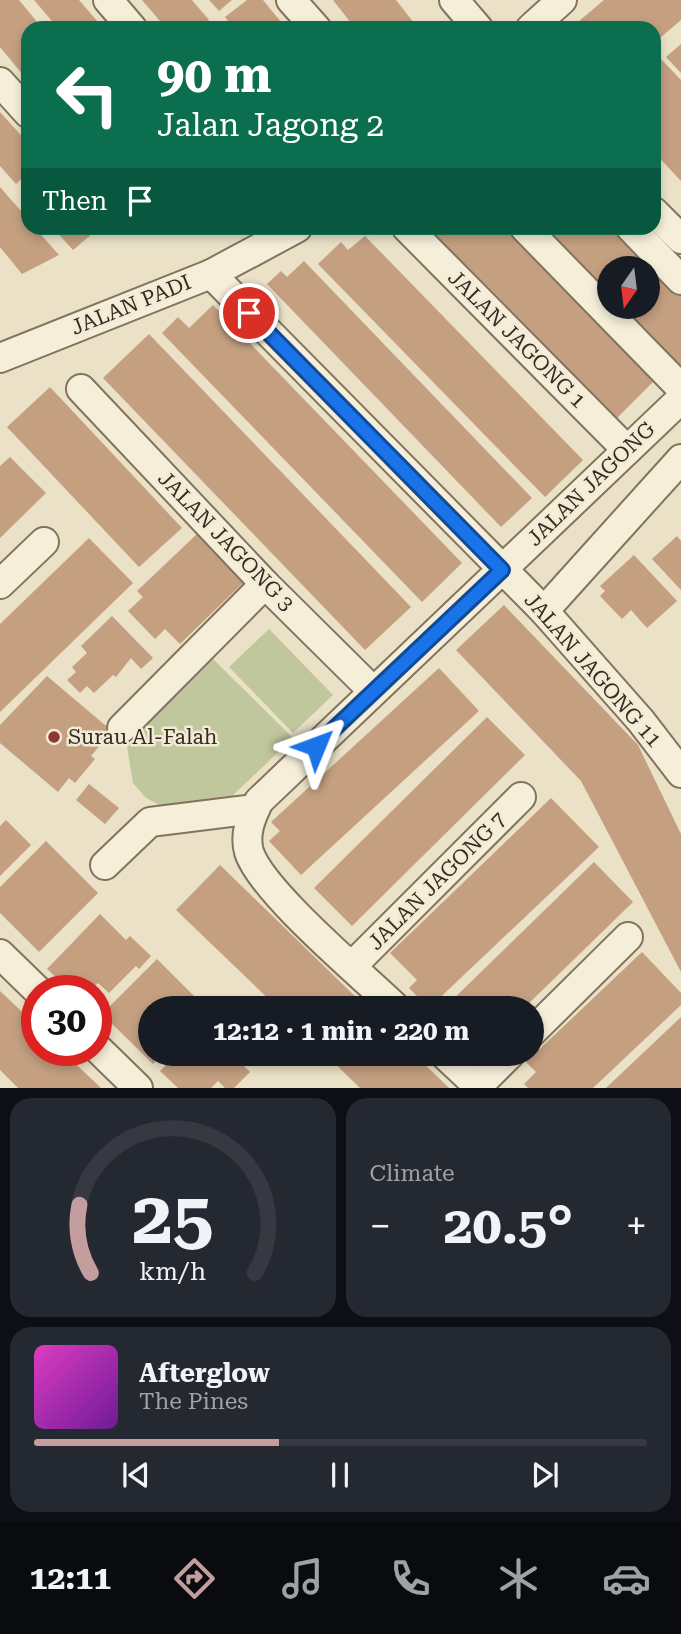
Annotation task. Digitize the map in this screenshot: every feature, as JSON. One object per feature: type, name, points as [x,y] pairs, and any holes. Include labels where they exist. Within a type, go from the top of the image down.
[{"type":"street","points":[[108,0],[126,21]]},
{"type":"street","points":[[291,0],[310,21]]},
{"type":"street","points":[[454,0],[472,21]]},
{"type":"street","points":[[539,21],[562,0]]},
{"type":"street","points":[[0,82],[21,106]]},
{"type":"street","points":[[661,219],[681,239]]},
{"type":"street","name":"JALAN PADI","points":[[0,358],[211,274],[284,235]]},
{"type":"street","name":"JALAN JAGONG 1","points":[[414,235],[627,450]]},
{"type":"street","points":[[532,235],[679,384]]},
{"type":"street","points":[[638,235],[681,280]]},
{"type":"street","name":"JALAN JAGONG 11","points":[[211,274],[544,611],[641,721],[681,774]]},
{"type":"street","name":"JALAN JAGONG","points":[[257,805],[627,450],[679,384]]},
{"type":"street","name":"JALAN JAGONG 3","points":[[81,389],[265,584],[373,691]]},
{"type":"street","points":[[544,611],[681,459]]},
{"type":"street","points":[[0,583],[44,542]]},
{"type":"street","points":[[122,728],[265,584]]},
{"type":"street","name":"JALAN JAGONG 7","points":[[352,966],[521,797]]},
{"type":"street","points":[[105,865],[150,822],[257,805],[247,836],[250,853],[259,871],[293,910],[383,996]]},
{"type":"street","points":[[544,1020],[628,937]]},
{"type":"street","points":[[0,954],[22,975]]},
{"type":"street","points":[[112,1063],[138,1088]]},
{"type":"street","points":[[457,1066],[479,1087],[499,1066]]},
{"type":"green space","points":[[269,629],[333,695],[293,733],[229,667]]},
{"type":"green space","points":[[209,655],[293,738],[228,800],[167,809],[146,798],[133,783],[127,746],[147,720]]},
{"type":"building","points":[[0,0],[19,0],[36,21],[21,21],[21,72],[0,47]]},
{"type":"building","points":[[34,0],[79,0],[97,21],[52,21]]},
{"type":"building","points":[[142,0],[192,0],[209,20],[208,21],[160,21]]},
{"type":"building","points":[[209,0],[232,0],[219,11]]},
{"type":"building","points":[[247,0],[263,0],[280,21],[228,21],[225,17]]},
{"type":"building","points":[[333,0],[396,0],[412,21],[350,21]]},
{"type":"building","points":[[604,0],[681,0],[681,20],[661,37],[661,21],[579,21]]},
{"type":"building","points":[[681,44],[681,73],[666,57]]},
{"type":"building","points":[[661,59],[681,80],[681,181],[661,160]]},
{"type":"building","points":[[0,112],[21,135],[21,179],[16,184],[0,166]]},
{"type":"building","points":[[0,187],[21,211],[21,235],[41,235],[59,255],[22,274],[0,247]]},
{"type":"building","points":[[59,235],[91,235],[73,250]]},
{"type":"building","points":[[432,235],[521,235],[597,310],[597,319],[606,319],[661,374],[615,420]]},
{"type":"building","points":[[542,235],[623,235],[644,256],[597,256],[597,292]]},
{"type":"building","points":[[365,236],[583,460],[545,497],[318,264],[341,242],[348,250]]},
{"type":"building","points":[[304,261],[532,498],[501,527],[267,284],[281,271],[287,277]]},
{"type":"building","points":[[660,271],[681,292],[681,366],[675,372],[624,319],[660,319]]},
{"type":"building","points":[[213,305],[462,563],[422,602],[162,333],[178,317],[189,328]]},
{"type":"building","points":[[149,334],[411,607],[365,650],[103,378]]},
{"type":"building","points":[[50,387],[182,528],[139,567],[7,427]]},
{"type":"building","points":[[10,457],[46,493],[0,538],[0,466]]},
{"type":"building","points":[[198,533],[245,581],[180,644],[165,629],[155,639],[128,611],[143,597],[137,591]]},
{"type":"building","points":[[677,536],[681,541],[681,590],[652,559]]},
{"type":"building","points":[[89,538],[133,583],[0,712],[0,624]]},
{"type":"building","points":[[634,555],[677,601],[647,628],[631,610],[622,619],[600,596],[605,591],[600,586]]},
{"type":"building","points":[[504,605],[638,745],[681,834],[681,972],[581,781],[456,650]]},
{"type":"building","points":[[112,616],[153,658],[141,669],[131,658],[116,677],[113,675],[94,693],[87,686],[80,693],[67,680],[76,672],[72,667],[87,653],[81,646]]},
{"type":"building","points":[[439,668],[479,711],[301,875],[269,841],[280,831],[271,822]]},
{"type":"building","name":"Surau Al-Falah","points":[[47,676],[112,731],[91,756],[95,759],[75,783],[69,778],[58,792],[0,743],[0,725]]},
{"type":"building","points":[[487,717],[525,755],[352,926],[314,888]]},
{"type":"building","points":[[89,784],[119,808],[105,824],[76,800]]},
{"type":"building","points":[[551,798],[599,847],[442,996],[417,996],[409,988],[417,980],[390,953]]},
{"type":"building","points":[[6,820],[31,845],[0,876],[0,826]]},
{"type":"building","points":[[46,841],[98,893],[39,952],[0,913],[0,887]]},
{"type":"building","points":[[594,862],[633,902],[536,996],[456,996]]},
{"type":"building","points":[[220,865],[355,996],[266,996],[176,910]]},
{"type":"building","points":[[100,914],[126,940],[130,936],[151,956],[139,969],[136,966],[112,990],[112,975],[54,975],[47,969]]},
{"type":"building","points":[[642,952],[681,993],[681,1005],[593,1088],[528,1088],[524,1084],[536,1072],[530,1066],[544,1066],[544,1045]]},
{"type":"building","points":[[157,959],[194,996],[138,996],[138,1049],[112,1024],[112,1004]]},
{"type":"building","points":[[0,991],[21,1011],[21,1066],[78,1066],[101,1088],[18,1088],[0,1070]]},
{"type":"building","points":[[681,1017],[681,1088],[606,1088]]},
{"type":"building","points":[[165,1066],[244,1066],[250,1072],[234,1088],[225,1088],[218,1081],[211,1088],[178,1088],[160,1071]]},
{"type":"building","points":[[337,1066],[426,1066],[449,1088],[360,1088]]},
{"type":"place","name":"Surau Al-Falah","points":[[54,737]]},
{"type":"route","points":[[249,313],[502,570],[316,746]]}]
